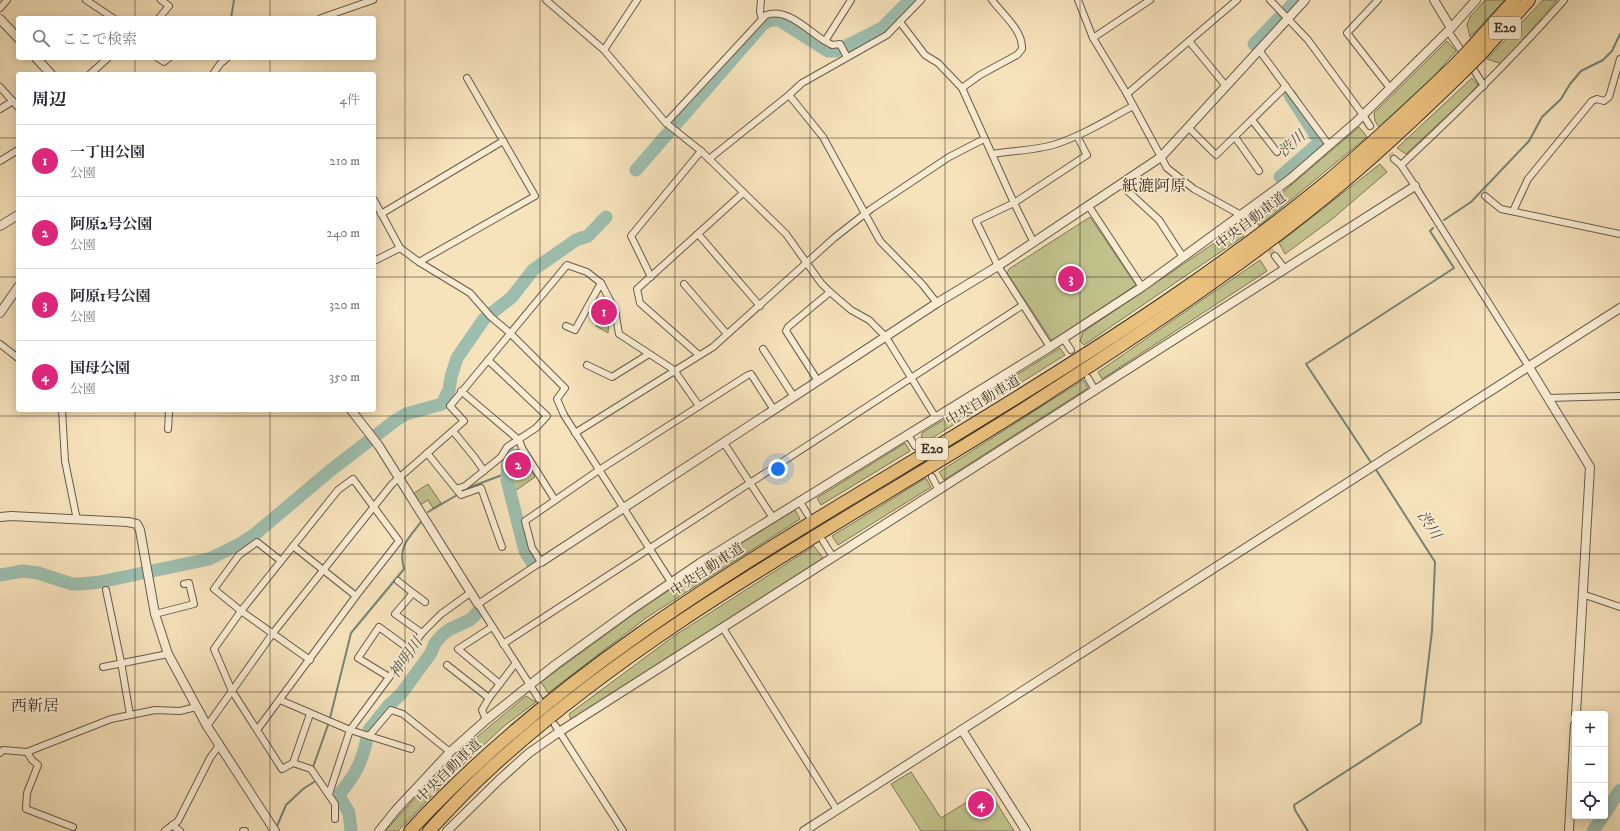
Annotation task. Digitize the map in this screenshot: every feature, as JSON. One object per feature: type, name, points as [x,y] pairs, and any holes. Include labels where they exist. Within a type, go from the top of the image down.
[{"type":"highway","name":"中央自動車道","points":[[1476,51],[1514,0]]},
{"type":"highway","name":"中央自動車道","points":[[429,831],[492,767],[536,729],[622,662],[714,598],[1032,403],[1176,308],[1247,258],[1329,194],[1400,133],[1476,51],[1529,0]]},
{"type":"highway","name":"中央自動車道","points":[[410,831],[482,758],[563,690],[615,651],[707,587],[1026,392],[1168,299],[1239,249],[1323,185],[1458,70]]},
{"type":"street","points":[[0,8],[7,0]]},
{"type":"street","points":[[86,0],[110,16]]},
{"type":"street","points":[[327,16],[373,0]]},
{"type":"street","points":[[546,0],[604,50],[667,124],[701,151],[786,234],[821,283],[830,292],[851,310],[869,320],[886,337],[936,418]]},
{"type":"street","points":[[604,50],[637,0]]},
{"type":"street","points":[[761,0],[760,12],[762,19]]},
{"type":"street","points":[[825,41],[851,0]]},
{"type":"street","points":[[709,159],[802,83],[887,35],[921,0]]},
{"type":"street","points":[[962,88],[980,75],[1017,55],[1022,49],[1022,44],[1016,30],[992,0]]},
{"type":"street","points":[[1078,0],[1093,38],[1127,94],[1160,157],[1168,168],[1194,189],[1242,215],[1249,225]]},
{"type":"street","points":[[1093,38],[1150,0]]},
{"type":"street","points":[[1127,94],[1237,0]]},
{"type":"street","points":[[1270,0],[1308,40],[1363,114],[1370,126]]},
{"type":"street","points":[[478,604],[937,303],[998,266],[1160,157],[1305,0]]},
{"type":"street","points":[[1378,0],[1347,33],[1390,88]]},
{"type":"street","points":[[1434,0],[1484,86]]},
{"type":"street","points":[[379,831],[450,752],[486,720],[555,665],[671,582],[1050,347],[1142,288],[1290,179],[1363,114],[1450,29],[1476,0]]},
{"type":"street","points":[[1401,165],[1461,110],[1533,36],[1564,0]]},
{"type":"street","points":[[161,16],[169,6],[164,1]]},
{"type":"street","points":[[667,124],[762,19],[771,13],[783,14],[832,45],[840,44],[847,57]]},
{"type":"street","points":[[0,19],[16,36]]},
{"type":"street","points":[[900,22],[925,55],[938,63],[962,88],[1014,203],[1034,241]]},
{"type":"street","points":[[1188,42],[1226,86]]},
{"type":"street","points":[[1260,50],[1329,145]]},
{"type":"street","points":[[1513,211],[1528,179],[1592,101],[1597,99],[1604,101],[1609,97],[1620,59]]},
{"type":"street","points":[[38,60],[49,72]]},
{"type":"street","points":[[92,72],[106,60]]},
{"type":"street","points":[[214,72],[225,60]]},
{"type":"street","points":[[419,262],[535,196],[467,78]]},
{"type":"street","points":[[1188,127],[1216,155],[1286,86]]},
{"type":"street","points":[[0,87],[16,105]]},
{"type":"street","points":[[789,95],[824,137],[880,241],[922,284],[937,303]]},
{"type":"street","points":[[0,109],[13,101]]},
{"type":"street","points":[[992,154],[1052,146],[1077,136],[1133,106]]},
{"type":"street","points":[[1252,120],[1277,152]]},
{"type":"street","points":[[1050,347],[998,266],[976,221],[1014,203],[1087,155],[1077,136]]},
{"type":"street","points":[[1235,137],[1259,171]]},
{"type":"street","points":[[575,433],[713,347],[834,238],[865,214],[949,157],[984,139]]},
{"type":"street","points":[[381,214],[503,141]]},
{"type":"street","points":[[0,161],[16,151]]},
{"type":"street","points":[[651,276],[631,236],[701,151]]},
{"type":"street","points":[[1394,159],[1401,165],[1415,186],[1590,467],[1576,711]]},
{"type":"street","points":[[1120,184],[1159,220],[1183,257]]},
{"type":"street","points":[[447,831],[519,762],[557,729],[723,628],[1415,186]]},
{"type":"street","points":[[699,355],[640,303],[637,289],[743,193]]},
{"type":"street","points":[[1485,196],[1501,209],[1620,234]]},
{"type":"street","points":[[376,204],[400,248],[419,262],[470,293],[486,312],[510,333],[565,388],[557,399],[564,415],[671,582]]},
{"type":"street","points":[[1088,205],[1142,288]]},
{"type":"street","points":[[0,226],[16,217]]},
{"type":"street","points":[[698,234],[760,306]]},
{"type":"street","points":[[376,261],[400,248]]},
{"type":"street","points":[[1274,256],[1285,270]]},
{"type":"street","points":[[207,726],[273,633],[392,484],[464,421],[450,406],[567,265],[587,272],[601,283],[615,310],[619,334],[674,370],[699,406]]},
{"type":"street","points":[[566,326],[575,330],[601,283]]},
{"type":"street","points":[[684,284],[727,334]]},
{"type":"street","points":[[0,313],[16,290]]},
{"type":"street","points":[[818,381],[786,331],[788,327],[830,292]]},
{"type":"street","points":[[503,644],[910,377],[1023,305]]},
{"type":"street","points":[[804,831],[1620,308]]},
{"type":"street","points":[[1063,338],[1071,350]]},
{"type":"street","points":[[0,344],[16,356]]},
{"type":"street","points":[[763,349],[794,397]]},
{"type":"street","points":[[587,365],[612,377],[649,354]]},
{"type":"street","points":[[456,489],[465,486],[484,471],[501,457],[507,447],[536,428],[547,416],[488,360]]},
{"type":"street","points":[[542,562],[532,548],[525,521],[599,470],[748,374],[751,374],[774,410]]},
{"type":"street","points":[[1088,378],[1095,390]]},
{"type":"street","points":[[461,391],[519,440],[522,448],[555,500]]},
{"type":"street","points":[[1548,398],[1620,396]]},
{"type":"street","points":[[62,412],[65,461],[77,520]]},
{"type":"street","points":[[168,429],[169,412]]},
{"type":"street","points":[[353,412],[379,446],[400,478],[470,593],[529,686],[539,699]]},
{"type":"street","points":[[453,431],[484,471]]},
{"type":"street","points":[[908,435],[915,446]]},
{"type":"street","points":[[724,443],[773,518]]},
{"type":"street","points":[[427,453],[461,495],[481,488],[502,547]]},
{"type":"street","points":[[932,477],[939,490]]},
{"type":"street","points":[[257,730],[356,596],[400,541],[353,479],[338,490],[241,611],[214,649],[232,691],[257,730],[282,769],[293,763],[310,714]]},
{"type":"street","points":[[800,502],[808,515]]},
{"type":"street","points":[[0,517],[11,516],[128,522],[137,524],[140,530],[155,614],[168,654],[207,726],[220,744],[272,829]]},
{"type":"street","points":[[823,541],[833,557]]},
{"type":"street","points":[[281,561],[257,542],[239,555],[214,590],[310,660]]},
{"type":"street","points":[[293,546],[356,596]]},
{"type":"street","points":[[398,581],[425,602]]},
{"type":"street","points":[[155,614],[194,604],[189,583],[184,584]]},
{"type":"street","points":[[106,590],[130,715]]},
{"type":"street","points":[[413,593],[395,614],[422,633]]},
{"type":"street","points":[[329,794],[350,730],[422,633],[441,614],[470,593]]},
{"type":"street","points":[[1582,594],[1620,607]]},
{"type":"street","points":[[389,677],[358,658],[379,627],[409,649]]},
{"type":"street","points":[[492,627],[458,649],[500,684]]},
{"type":"street","points":[[723,628],[837,810]]},
{"type":"street","points":[[103,667],[121,662],[168,654]]},
{"type":"street","points":[[486,720],[482,710],[489,698],[515,664]]},
{"type":"street","points":[[447,665],[489,698]]},
{"type":"street","points":[[280,700],[350,730],[411,749]]},
{"type":"street","points":[[0,753],[3,750],[27,752],[111,719],[156,710],[180,711],[196,707]]},
{"type":"street","points":[[370,736],[391,710],[402,714],[450,752]]},
{"type":"street","points":[[557,729],[623,831]]},
{"type":"street","points":[[962,730],[1026,831]]},
{"type":"street","points":[[165,831],[178,821],[210,758],[220,744]]},
{"type":"street","points":[[1569,831],[1574,747]]},
{"type":"street","points":[[27,752],[32,760],[38,765],[27,793],[26,809],[73,827]]},
{"type":"street","points":[[293,763],[311,769],[335,804],[335,819]]},
{"type":"street","points":[[172,825],[180,831]]},
{"type":"green space","points":[[1485,0],[1505,0],[1470,37],[1467,25],[1470,17]]},
{"type":"green space","points":[[1543,0],[1557,0],[1502,64],[1487,59]]},
{"type":"green space","points":[[1447,41],[1456,51],[1434,76],[1379,127],[1375,121],[1374,113]]},
{"type":"green space","points":[[1472,78],[1478,85],[1406,154],[1397,148]]},
{"type":"green space","points":[[1359,127],[1367,137],[1259,226],[1254,212],[1277,197]]},
{"type":"green space","points":[[1380,164],[1387,172],[1331,220],[1285,254],[1279,243]]},
{"type":"green space","points":[[1090,217],[1136,285],[1052,341],[1007,273],[1009,269]]},
{"type":"green space","points":[[1238,227],[1244,236],[1084,345],[1080,341],[1083,332]]},
{"type":"green space","points":[[1260,260],[1267,271],[1102,379],[1098,372]]},
{"type":"green space","points":[[604,305],[609,319],[608,333],[596,326]]},
{"type":"green space","points":[[1060,348],[1065,355],[921,445],[922,433]]},
{"type":"green space","points":[[1083,380],[1088,388],[944,480],[939,472]]},
{"type":"green space","points":[[905,443],[910,451],[821,505],[817,498]]},
{"type":"green space","points":[[517,449],[535,477],[512,493],[509,479],[510,453]]},
{"type":"green space","points":[[926,478],[931,487],[838,545],[832,536]]},
{"type":"green space","points":[[428,484],[441,503],[433,508],[428,500],[420,505],[413,494]]},
{"type":"green space","points":[[795,510],[800,519],[646,618],[548,693],[541,682],[642,608],[709,563]]},
{"type":"green space","points":[[814,546],[823,558],[571,720],[569,714],[674,636]]},
{"type":"green space","points":[[526,696],[536,702],[504,726],[456,771],[398,831],[385,831],[471,742]]},
{"type":"green space","points":[[911,772],[941,818],[988,789],[1014,831],[921,831],[891,784]]},
{"type":"waterway","points":[[231,16],[234,0]]},
{"type":"waterway","points":[[636,170],[763,24],[771,20],[779,20],[828,51],[836,51],[882,28],[910,0]]},
{"type":"waterway","name":"渋川","points":[[1288,9],[1296,0]]},
{"type":"waterway","name":"渋川","points":[[1255,45],[1254,44],[1279,18]]},
{"type":"waterway","points":[[1444,220],[1471,202],[1529,141],[1542,117],[1561,99],[1570,84],[1581,71],[1603,60],[1612,51],[1620,34]]},
{"type":"waterway","name":"渋川","points":[[1280,177],[1320,142],[1290,95]]},
{"type":"waterway","points":[[0,575],[23,571],[38,573],[72,584],[100,582],[209,559],[240,544],[255,534],[331,470],[396,420],[406,414],[442,404],[449,390],[451,377],[457,358],[484,319],[512,297],[533,270],[576,240],[588,236],[606,217]]},
{"type":"waterway","name":"渋川","points":[[1372,464],[1306,364],[1454,268],[1430,231],[1433,228]]},
{"type":"waterway","name":"神明川","points":[[508,451],[507,480],[525,551],[533,564]]},
{"type":"waterway","name":"渋川","points":[[1308,831],[1295,810],[1294,805],[1421,723],[1432,631],[1435,562],[1375,468]]},
{"type":"waterway","points":[[465,489],[502,475],[507,475]]},
{"type":"waterway","points":[[428,512],[457,495]]},
{"type":"waterway","points":[[330,718],[351,633],[404,569],[402,554],[405,543],[421,522]]},
{"type":"waterway","name":"神明川","points":[[369,730],[388,706],[401,694],[431,653],[435,643],[443,634],[450,629],[470,620],[477,613]]},
{"type":"waterway","points":[[314,769],[313,767],[328,725]]},
{"type":"waterway","name":"神明川","points":[[351,831],[349,813],[341,799],[340,793],[358,767],[367,738]]},
{"type":"waterway","points":[[277,826],[286,805],[303,789],[314,782]]},
{"type":"waterway","points":[[1608,808],[1620,790]]},
{"type":"waterway","points":[[1593,831],[1601,819]]},
{"type":"tunnel","points":[[1385,146],[1394,159]]},
{"type":"tunnel","points":[[1264,243],[1275,256]]},
{"type":"tunnel","points":[[915,446],[932,477]]},
{"type":"place","name":"阿原1号公園","points":[[1071,279]]},
{"type":"place","name":"一丁田公園","points":[[604,312]]},
{"type":"place","name":"阿原2号公園","points":[[518,465]]},
{"type":"place","name":"国母公園","points":[[981,804]]},
{"type":"district","name":"紙漉阿原","points":[[1154,186]]},
{"type":"district","name":"西新居","points":[[35,706]]}]
